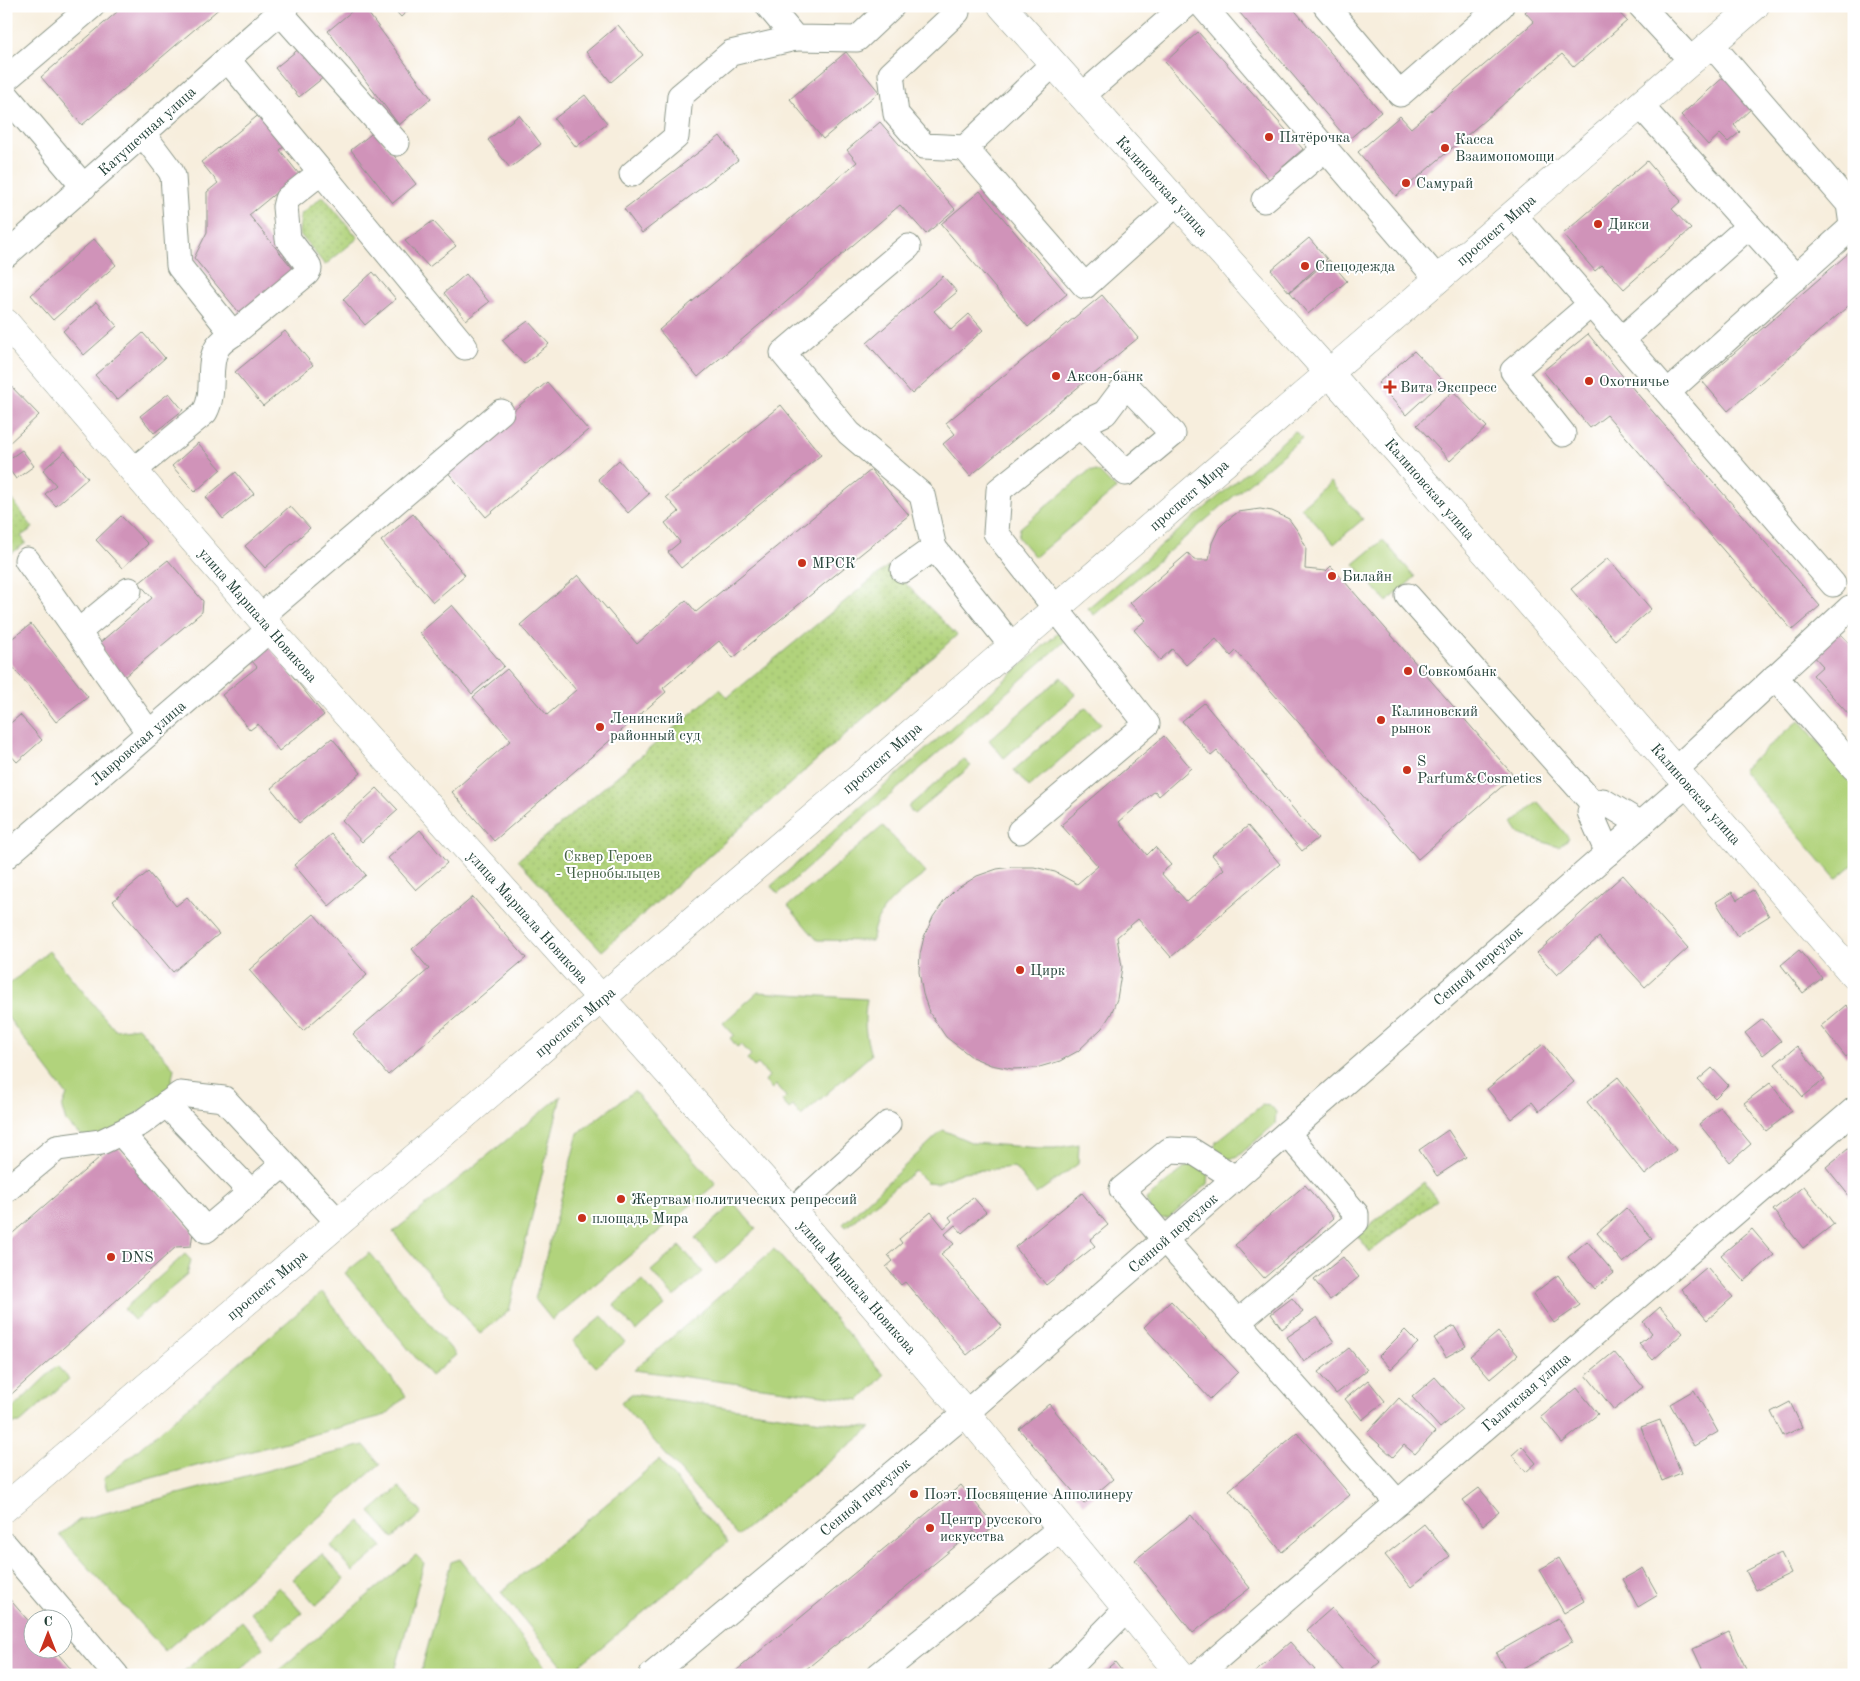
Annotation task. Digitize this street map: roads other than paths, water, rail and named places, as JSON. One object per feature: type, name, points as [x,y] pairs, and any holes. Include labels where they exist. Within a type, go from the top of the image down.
[{"type":"main road","name":"Калиновская улица","points":[[1002,6],[1330,374],[1854,975]]},
{"type":"main road","name":"проспект Мира","points":[[6,1507],[602,999],[1755,6]]},
{"type":"main road","name":"улица Маршала Новикова","points":[[6,323],[265,623],[792,1212],[966,1413],[1181,1675]]},
{"type":"street","points":[[6,79],[92,6]]},
{"type":"street","points":[[632,174],[676,137],[680,96],[732,53],[795,38],[857,39],[892,6]]},
{"type":"street","points":[[952,6],[957,12],[891,74],[896,114],[924,146],[965,148],[1085,286],[1177,203]]},
{"type":"street","points":[[1082,96],[1184,6]]},
{"type":"street","points":[[1203,6],[1438,280]]},
{"type":"street","points":[[1326,6],[1400,94],[1501,6]]},
{"type":"street","points":[[1641,6],[1701,52],[1849,204],[1853,225],[1668,392]]},
{"type":"street","points":[[769,7],[795,38]]},
{"type":"street","points":[[283,9],[397,143]]},
{"type":"street","name":"Катушечная улица","points":[[6,255],[283,9]]},
{"type":"street","points":[[228,59],[465,347]]},
{"type":"street","points":[[965,148],[1053,64]]},
{"type":"street","points":[[6,95],[84,187]]},
{"type":"street","points":[[1640,105],[1796,278]]},
{"type":"street","points":[[143,134],[173,176],[179,266],[233,334]]},
{"type":"street","points":[[1264,200],[1326,148]]},
{"type":"street","points":[[133,471],[205,412],[211,396],[215,351],[220,344],[309,269],[288,239],[285,207],[288,199],[320,172]]},
{"type":"street","points":[[1514,214],[1833,584]]},
{"type":"street","points":[[1622,339],[1749,226]]},
{"type":"street","points":[[908,247],[783,353],[849,433],[922,495],[934,548],[1012,646]]},
{"type":"street","points":[[1563,434],[1514,371],[1592,304]]},
{"type":"street","name":"Лавровская улица","points":[[6,856],[150,733],[265,623],[501,412]]},
{"type":"street","points":[[1020,831],[1147,724],[996,533],[999,490],[1080,424]]},
{"type":"street","points":[[903,570],[934,548]]},
{"type":"street","points":[[27,560],[150,733]]},
{"type":"street","points":[[78,632],[129,590]]},
{"type":"street","points":[[1408,596],[1596,807]]},
{"type":"street","name":"Сенной переулок","points":[[652,1675],[966,1413],[1641,824],[1681,777],[1775,678],[1850,608],[1854,613]]},
{"type":"street","points":[[1775,678],[1854,768]]},
{"type":"street","points":[[1608,853],[1590,812],[1603,801],[1641,824]]},
{"type":"street","points":[[6,1190],[57,1148],[101,1142],[140,1123],[180,1094],[224,1099],[339,1223]]},
{"type":"street","points":[[166,1104],[251,1192]]},
{"type":"street","name":"Галичская улица","points":[[1198,1675],[1854,1110]]},
{"type":"street","points":[[792,1212],[888,1124]]},
{"type":"street","points":[[121,1133],[206,1230],[284,1164]]},
{"type":"street","points":[[1238,1322],[1356,1222],[1356,1214],[1287,1133]]},
{"type":"street","points":[[1235,1178],[1192,1151],[1170,1150],[1122,1189],[1398,1503]]},
{"type":"street","points":[[879,1675],[1061,1528]]},
{"type":"street","points":[[6,1546],[116,1675]]},
{"type":"street","points":[[1062,1675],[1127,1609]]},
{"type":"place","name":"Пятёрочка","points":[[1269,137]]},
{"type":"place","name":"Касса Взаимопомощи","points":[[1445,148]]},
{"type":"place","name":"Самурай","points":[[1406,183]]},
{"type":"place","name":"Дикси","points":[[1598,224]]},
{"type":"place","name":"Спецодежда","points":[[1305,266]]},
{"type":"place","name":"Аксон-банк","points":[[1056,376]]},
{"type":"place","name":"Охотничье","points":[[1589,381]]},
{"type":"place","name":"Вита Экспресс","points":[[1390,387]]},
{"type":"place","name":"МРСК","points":[[802,563]]},
{"type":"place","name":"Билайн","points":[[1332,576]]},
{"type":"place","name":"Совкомбанк","points":[[1408,671]]},
{"type":"place","name":"Калиновский рынок","points":[[1381,720]]},
{"type":"place","name":"Ленинский районный суд","points":[[600,727]]},
{"type":"place","name":"S Parfum&Cosmetics","points":[[1407,770]]},
{"type":"place","name":"Цирк","points":[[1020,970]]},
{"type":"place","name":"Жертвам политических репрессий","points":[[621,1199]]},
{"type":"place","name":"площадь Мира","points":[[582,1218]]},
{"type":"place","name":"DNS","points":[[111,1257]]},
{"type":"place","name":"Поэт. Посвящение Апполинеру","points":[[914,1494]]},
{"type":"place","name":"Центр русского искусства","points":[[930,1528]]},
{"type":"park label","name":"Сквер Героев - Чернобыльцев","points":[[608,864]]}]
